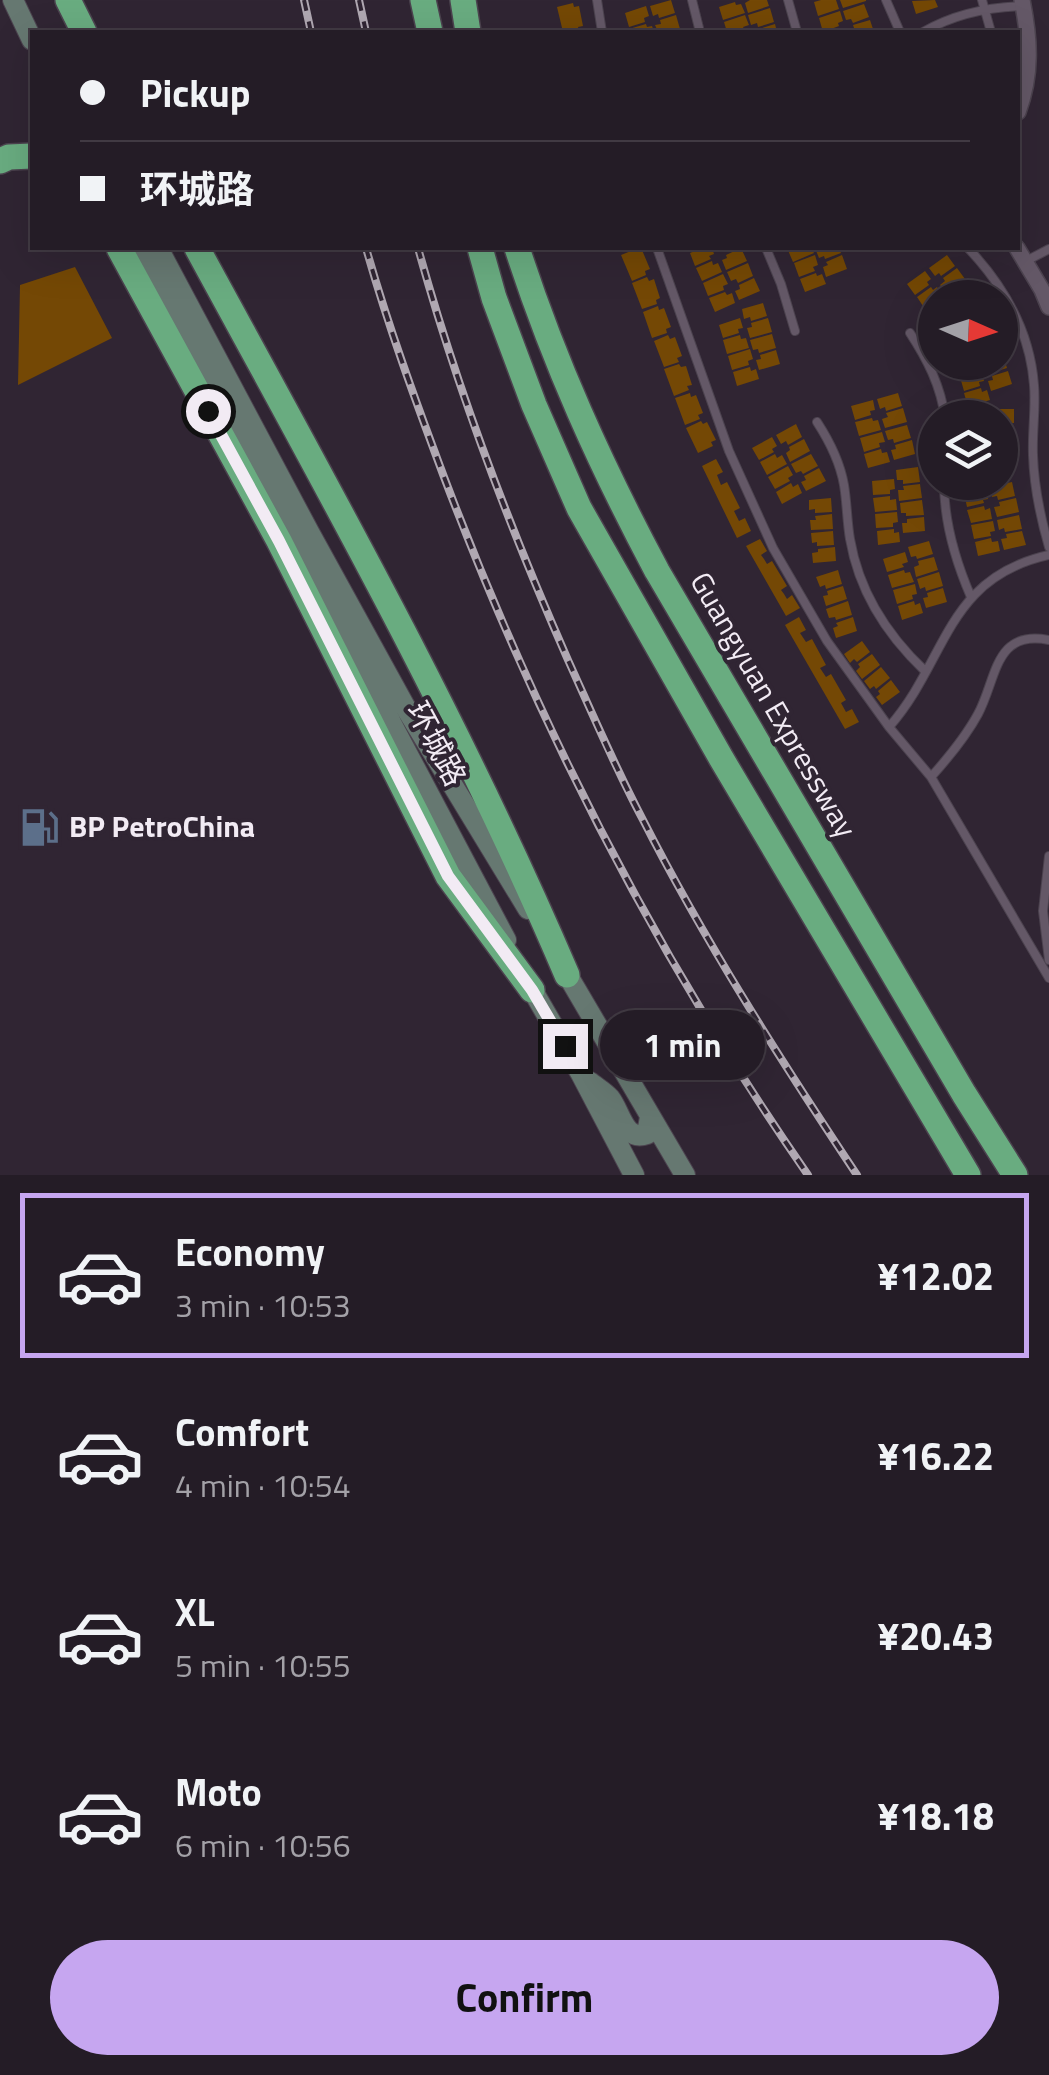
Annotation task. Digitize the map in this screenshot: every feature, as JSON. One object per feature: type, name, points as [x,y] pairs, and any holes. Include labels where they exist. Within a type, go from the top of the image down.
[{"type":"highway","points":[[68,0],[83,30]]},
{"type":"highway","points":[[423,0],[430,30]]},
{"type":"highway","points":[[463,0],[468,30]]},
{"type":"highway","points":[[0,161],[30,156]]},
{"type":"highway","points":[[120,250],[279,541],[448,876],[532,990]]},
{"type":"highway","points":[[198,250],[459,739],[521,866],[567,974]]},
{"type":"highway","points":[[481,250],[520,369],[579,508],[721,758],[968,1175]]},
{"type":"highway","name":"Guangyuan Expressway","points":[[518,250],[571,397],[657,571],[1015,1175]]},
{"type":"main road","points":[[13,0],[30,36]]},
{"type":"main road","points":[[28,0],[43,30]]},
{"type":"main road","points":[[141,250],[196,335]]},
{"type":"main road","points":[[159,250],[196,335]]},
{"type":"main road","name":"环城路","points":[[196,335],[532,990],[634,1175]]},
{"type":"main road","name":"环城路","points":[[196,335],[407,710],[685,1175]]},
{"type":"main road","points":[[581,1074],[609,1098],[635,1136],[647,1134],[650,1117]]},
{"type":"street","points":[[1020,106],[1029,64],[1023,3]]},
{"type":"street","points":[[1021,254],[1049,307]]},
{"type":"lane","points":[[597,0],[602,30]]},
{"type":"lane","points":[[692,0],[700,30]]},
{"type":"lane","points":[[788,0],[796,30]]},
{"type":"lane","points":[[886,0],[899,30]]},
{"type":"lane","points":[[927,30],[984,4],[1023,3]]},
{"type":"lane","points":[[984,4],[990,30]]},
{"type":"lane","points":[[1021,254],[1049,249]]},
{"type":"lane","points":[[658,250],[729,451],[773,548],[827,641],[931,777],[1049,978]]},
{"type":"lane","points":[[767,250],[795,330]]},
{"type":"lane","points":[[970,250],[1005,294],[1029,352],[1034,384],[1035,486],[1049,547]]},
{"type":"lane","points":[[910,333],[926,357],[940,400]]},
{"type":"lane","points":[[817,422],[839,464],[850,541],[869,599],[902,650],[925,671]]},
{"type":"lane","points":[[945,500],[952,546],[971,597]]},
{"type":"lane","points":[[889,727],[904,710],[957,614],[971,597],[1010,568],[1049,554]]},
{"type":"lane","points":[[931,777],[958,746],[980,710],[999,658],[1008,647],[1034,637],[1049,640]]},
{"type":"lane","points":[[1049,856],[1044,912],[1049,960]]},
{"type":"building","points":[[671,0],[675,13],[653,16],[650,6]]},
{"type":"building","points":[[767,0],[769,6],[748,13],[745,3]]},
{"type":"building","points":[[836,0],[839,9],[818,16],[814,2]]},
{"type":"building","points":[[840,0],[866,0],[866,1],[843,8]]},
{"type":"building","points":[[935,0],[938,7],[916,14],[912,1]]},
{"type":"building","points":[[573,3],[574,7],[579,6],[583,26],[579,30],[563,30],[557,7]]},
{"type":"building","points":[[741,4],[745,13],[723,20],[719,7]]},
{"type":"building","points":[[864,4],[869,17],[853,23],[846,20],[843,11]]},
{"type":"building","points":[[646,6],[649,16],[644,18],[645,22],[629,27],[625,13]]},
{"type":"building","points":[[770,8],[774,22],[751,25],[748,15]]},
{"type":"building","points":[[840,11],[843,21],[822,30],[819,18]]},
{"type":"building","points":[[676,15],[680,29],[657,30],[655,25],[661,24],[660,20]]},
{"type":"building","points":[[745,15],[749,25],[743,27],[744,30],[726,30],[724,22]]},
{"type":"building","points":[[870,20],[873,30],[849,30]]},
{"type":"building","points":[[646,24],[653,30],[630,30]]},
{"type":"building","points":[[642,250],[650,269],[632,281],[621,255]]},
{"type":"building","points":[[713,250],[714,254],[695,266],[690,253]]},
{"type":"building","points":[[742,250],[747,261],[726,270],[722,260]]},
{"type":"building","points":[[788,250],[814,253],[793,262]]},
{"type":"building","points":[[816,250],[841,253],[825,259],[819,258]]},
{"type":"building","points":[[815,255],[815,271],[799,277],[794,263]]},
{"type":"building","points":[[842,255],[847,269],[826,277],[826,262]]},
{"type":"building","points":[[947,255],[955,266],[935,276],[929,268]]},
{"type":"building","points":[[712,261],[713,265],[718,263],[722,272],[702,281],[696,268]]},
{"type":"building","points":[[748,263],[753,276],[738,283],[736,279],[731,281],[727,272]]},
{"type":"building","points":[[75,267],[112,338],[18,385],[20,285]]},
{"type":"building","points":[[957,268],[965,279],[944,280]]},
{"type":"building","points":[[925,271],[931,279],[918,280],[915,295],[907,284]]},
{"type":"building","points":[[723,274],[728,284],[723,286],[724,290],[708,296],[703,283]]},
{"type":"building","points":[[822,274],[826,284],[805,292],[800,279]]},
{"type":"building","points":[[647,277],[649,281],[654,279],[660,298],[657,304],[642,309],[632,283]]},
{"type":"building","points":[[754,278],[760,291],[739,300],[735,291],[740,289],[739,285]]},
{"type":"building","points":[[732,293],[735,303],[715,312],[709,298]]},
{"type":"building","points":[[763,303],[767,316],[744,319],[742,309]]},
{"type":"building","points":[[658,306],[659,310],[664,308],[671,327],[666,329],[667,333],[652,338],[643,312]]},
{"type":"building","points":[[740,318],[743,328],[738,329],[739,333],[723,338],[719,325]]},
{"type":"building","points":[[768,318],[772,332],[750,338],[747,328],[752,327],[751,323]]},
{"type":"building","points":[[772,334],[776,348],[759,353],[758,349],[753,350],[750,340]]},
{"type":"building","points":[[668,335],[670,339],[675,337],[682,356],[677,358],[679,362],[664,367],[654,341]]},
{"type":"building","points":[[740,335],[741,339],[746,338],[749,348],[727,354],[723,340]]},
{"type":"building","points":[[750,349],[753,359],[748,361],[749,365],[732,370],[728,356]]},
{"type":"building","points":[[776,350],[780,364],[759,370],[756,360],[761,359],[760,355]]},
{"type":"building","points":[[686,366],[692,385],[674,396],[664,369]]},
{"type":"building","points":[[750,367],[751,371],[756,369],[759,379],[737,386],[733,372]]},
{"type":"building","points":[[961,380],[984,380],[980,386],[964,391]]},
{"type":"building","points":[[1011,380],[1012,384],[991,391],[988,381]]},
{"type":"building","points":[[981,388],[982,392],[987,390],[990,400],[966,400],[964,393]]},
{"type":"building","points":[[690,393],[691,397],[696,395],[703,413],[698,415],[700,419],[685,425],[675,398]]},
{"type":"building","points":[[898,393],[902,406],[880,409],[877,399]]},
{"type":"building","points":[[873,400],[875,410],[870,411],[871,415],[855,420],[851,406]]},
{"type":"building","points":[[903,408],[907,422],[885,428],[882,419],[888,417],[886,413]]},
{"type":"building","points":[[878,420],[881,430],[859,436],[855,422]]},
{"type":"building","points":[[707,422],[716,440],[711,442],[713,446],[698,453],[686,428]]},
{"type":"building","points":[[796,424],[802,437],[788,445],[786,441],[781,444],[776,435]]},
{"type":"building","points":[[907,425],[911,438],[894,443],[893,439],[888,440],[885,431]]},
{"type":"building","points":[[882,432],[885,442],[864,452],[860,438]]},
{"type":"building","points":[[772,437],[777,446],[772,449],[774,452],[759,460],[752,448]]},
{"type":"building","points":[[804,439],[810,451],[790,462],[786,453],[789,447]]},
{"type":"building","points":[[912,440],[915,454],[894,460],[891,450],[896,449],[895,445]]},
{"type":"building","points":[[881,449],[882,453],[887,452],[890,462],[868,468],[864,454]]},
{"type":"building","points":[[775,454],[777,458],[782,455],[787,464],[767,475],[760,462]]},
{"type":"building","points":[[811,454],[818,466],[803,474],[796,473],[791,464]]},
{"type":"building","points":[[716,459],[723,472],[717,475],[721,485],[727,482],[740,508],[734,511],[739,521],[745,518],[751,531],[737,538],[702,466]]},
{"type":"building","points":[[788,466],[793,475],[788,478],[790,481],[775,489],[768,477]]},
{"type":"building","points":[[918,467],[918,482],[903,484],[903,480],[897,480],[896,470]]},
{"type":"building","points":[[819,468],[826,481],[806,491],[801,482],[806,480],[804,476]]},
{"type":"building","points":[[894,479],[895,489],[890,494],[873,495],[872,481]]},
{"type":"building","points":[[791,483],[793,487],[798,484],[802,493],[782,504],[776,492]]},
{"type":"building","points":[[918,484],[918,499],[899,501],[898,490],[904,490],[903,486]]},
{"type":"building","points":[[890,496],[890,500],[896,499],[897,510],[875,512],[873,498]]},
{"type":"building","points":[[831,498],[832,512],[809,510],[809,500]]},
{"type":"building","points":[[922,500],[924,515],[906,516],[901,513],[900,503]]},
{"type":"building","points":[[966,500],[984,503],[967,507]]},
{"type":"building","points":[[1016,500],[1019,512],[997,517],[994,507],[1000,506],[999,502]]},
{"type":"building","points":[[984,506],[985,510],[990,508],[992,519],[971,523],[967,510]]},
{"type":"building","points":[[897,512],[898,522],[893,527],[876,528],[875,514]]},
{"type":"building","points":[[832,514],[833,529],[811,530],[810,520],[816,520],[815,516]]},
{"type":"building","points":[[1019,515],[1022,529],[999,530],[997,520]]},
{"type":"building","points":[[924,517],[925,531],[903,533],[902,523],[907,523],[907,519]]},
{"type":"building","points":[[993,521],[995,531],[990,532],[991,536],[974,539],[971,525]]},
{"type":"building","points":[[894,529],[894,533],[899,532],[900,542],[878,545],[877,531]]},
{"type":"building","points":[[833,531],[834,545],[812,543],[811,533]]},
{"type":"building","points":[[1022,531],[1026,545],[1004,550],[1001,539]]},
{"type":"building","points":[[991,538],[992,542],[998,541],[1000,551],[978,556],[975,542]]},
{"type":"building","points":[[760,539],[767,551],[761,555],[767,564],[772,561],[787,586],[781,590],[787,599],[792,595],[800,608],[786,616],[746,546]]},
{"type":"building","points":[[929,541],[933,554],[911,557],[908,547]]},
{"type":"building","points":[[835,547],[836,561],[813,563],[812,553]]},
{"type":"building","points":[[905,552],[908,562],[902,564],[904,567],[887,572],[883,559]]},
{"type":"building","points":[[934,557],[938,570],[916,577],[914,567],[919,565],[918,561]]},
{"type":"building","points":[[838,570],[842,584],[820,587],[816,577]]},
{"type":"building","points":[[910,572],[914,582],[892,588],[888,575]]},
{"type":"building","points":[[939,572],[943,586],[920,589],[917,579]]},
{"type":"building","points":[[915,584],[917,594],[912,595],[913,599],[897,604],[893,590]]},
{"type":"building","points":[[843,586],[847,599],[826,606],[823,596],[828,595],[827,591]]},
{"type":"building","points":[[943,588],[947,602],[926,608],[923,598],[928,597],[927,593]]},
{"type":"building","points":[[848,601],[852,615],[829,618],[826,609]]},
{"type":"building","points":[[914,601],[915,605],[920,603],[923,613],[902,620],[898,606]]},
{"type":"building","points":[[799,617],[806,630],[800,633],[806,642],[812,639],[826,665],[820,668],[826,677],[831,674],[846,700],[841,703],[846,712],[852,709],[859,722],[845,729],[785,625]]},
{"type":"building","points":[[853,617],[857,631],[836,638],[836,623]]},
{"type":"building","points":[[862,641],[870,652],[850,663],[844,654]]},
{"type":"building","points":[[872,654],[880,665],[862,679],[856,671],[858,664]]},
{"type":"building","points":[[881,667],[890,678],[870,689],[864,681]]},
{"type":"building","points":[[891,680],[900,692],[882,705],[876,697],[878,691]]},
{"type":"railway","points":[[304,0],[311,30]]},
{"type":"railway","points":[[359,0],[366,30]]},
{"type":"railway","points":[[367,250],[444,477],[560,749],[651,924],[753,1093],[808,1175]]},
{"type":"railway","points":[[419,250],[467,405],[505,508],[613,760],[717,955],[857,1175]]},
{"type":"place","name":"BP PetroChina","points":[[39,827]]},
{"type":"route","points":[[208,411],[279,541],[448,876],[532,990],[565,1046]]}]
